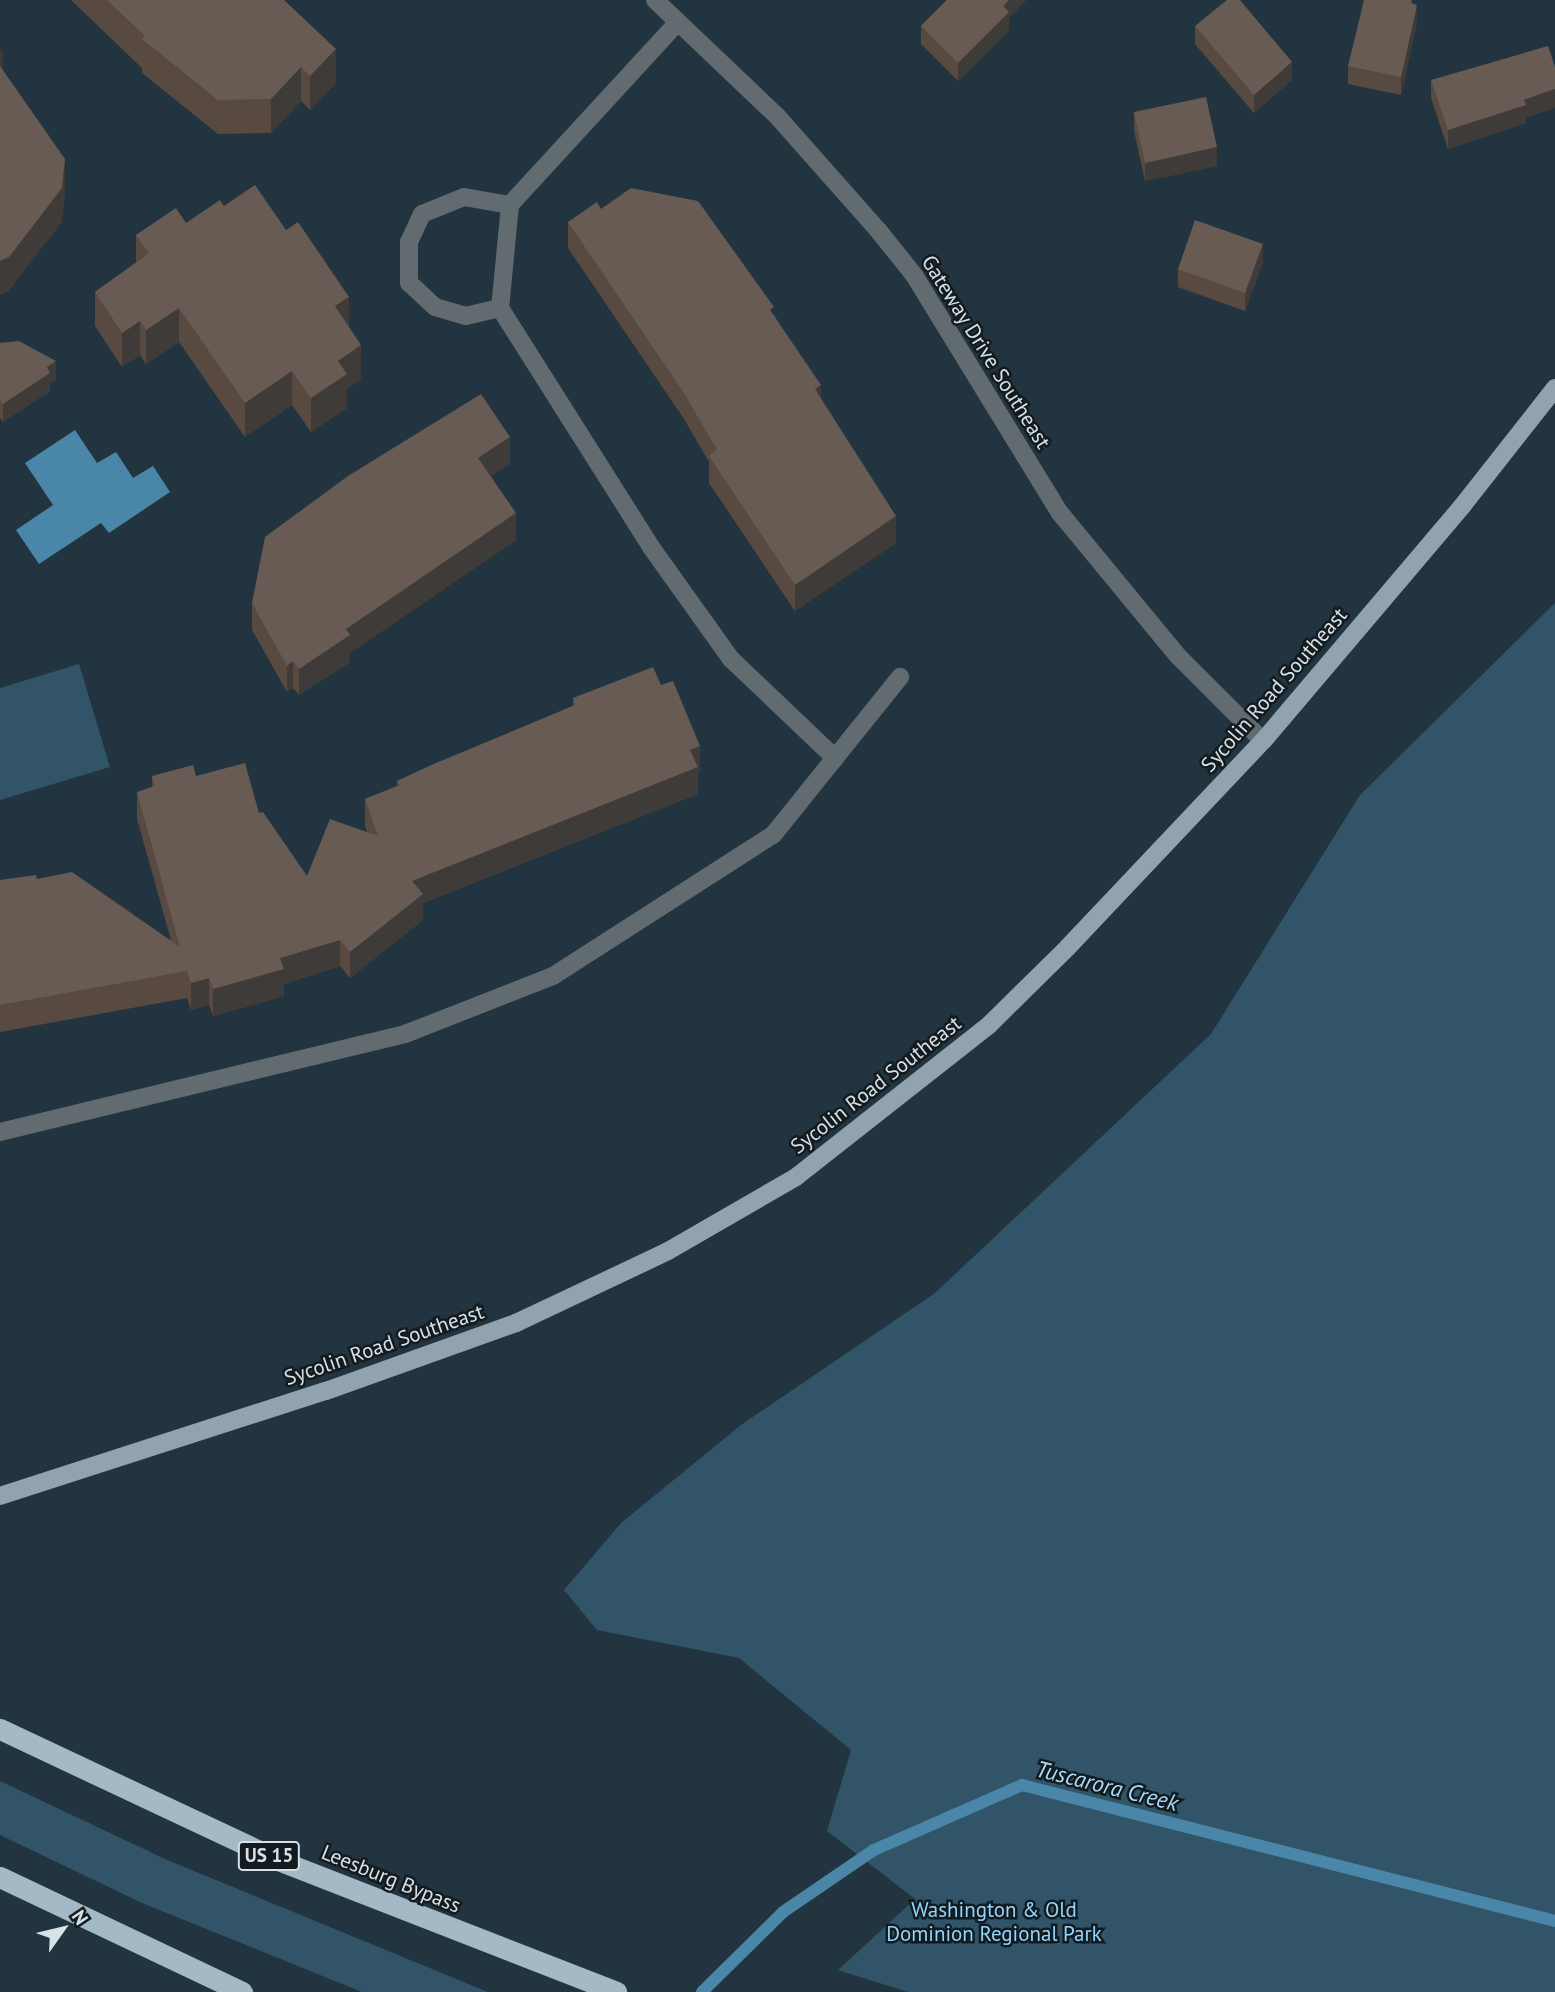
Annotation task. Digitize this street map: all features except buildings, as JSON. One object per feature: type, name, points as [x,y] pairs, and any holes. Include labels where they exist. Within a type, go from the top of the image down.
[{"type":"highway","name":"Leesburg Bypass","points":[[0,1729],[278,1860],[546,1967],[617,1992]]},
{"type":"highway","points":[[0,1877],[242,1992]]},
{"type":"main road","name":"Sycolin Road Southeast","points":[[0,1496],[326,1391],[516,1323],[668,1251],[796,1177],[989,1025],[1263,741],[1463,505],[1555,388]]},
{"type":"street","name":"Gateway Drive Southeast","points":[[655,0],[778,116],[915,275],[1060,513],[1178,656],[1263,741]]},
{"type":"street","points":[[678,22],[510,205],[500,308],[651,547],[731,659],[835,758]]},
{"type":"street","points":[[500,308],[466,316],[435,307],[409,283],[409,242],[422,214],[464,197],[510,205]]},
{"type":"street","points":[[0,1132],[405,1034],[553,976],[773,835],[900,677]]},
{"type":"green space","name":"Washington & Old Dominion Regional Park","points":[[1555,603],[1555,1992],[908,1992],[838,1970],[915,1899],[827,1831],[851,1750],[739,1658],[597,1630],[564,1590],[621,1523],[741,1425],[935,1293],[1211,1034],[1360,795]]},
{"type":"green space","points":[[79,664],[110,767],[0,800],[0,688]]},
{"type":"green space","points":[[0,1781],[165,1859],[488,1992],[362,1992],[142,1903],[0,1835]]},
{"type":"shaded area","points":[[75,430],[97,463],[116,452],[133,478],[153,466],[170,492],[109,533],[101,523],[39,564],[16,530],[53,505],[25,463]]},
{"type":"waterway","name":"Tuscarora Creek","points":[[702,1992],[783,1912],[874,1850],[1022,1785],[1555,1921]]}]
